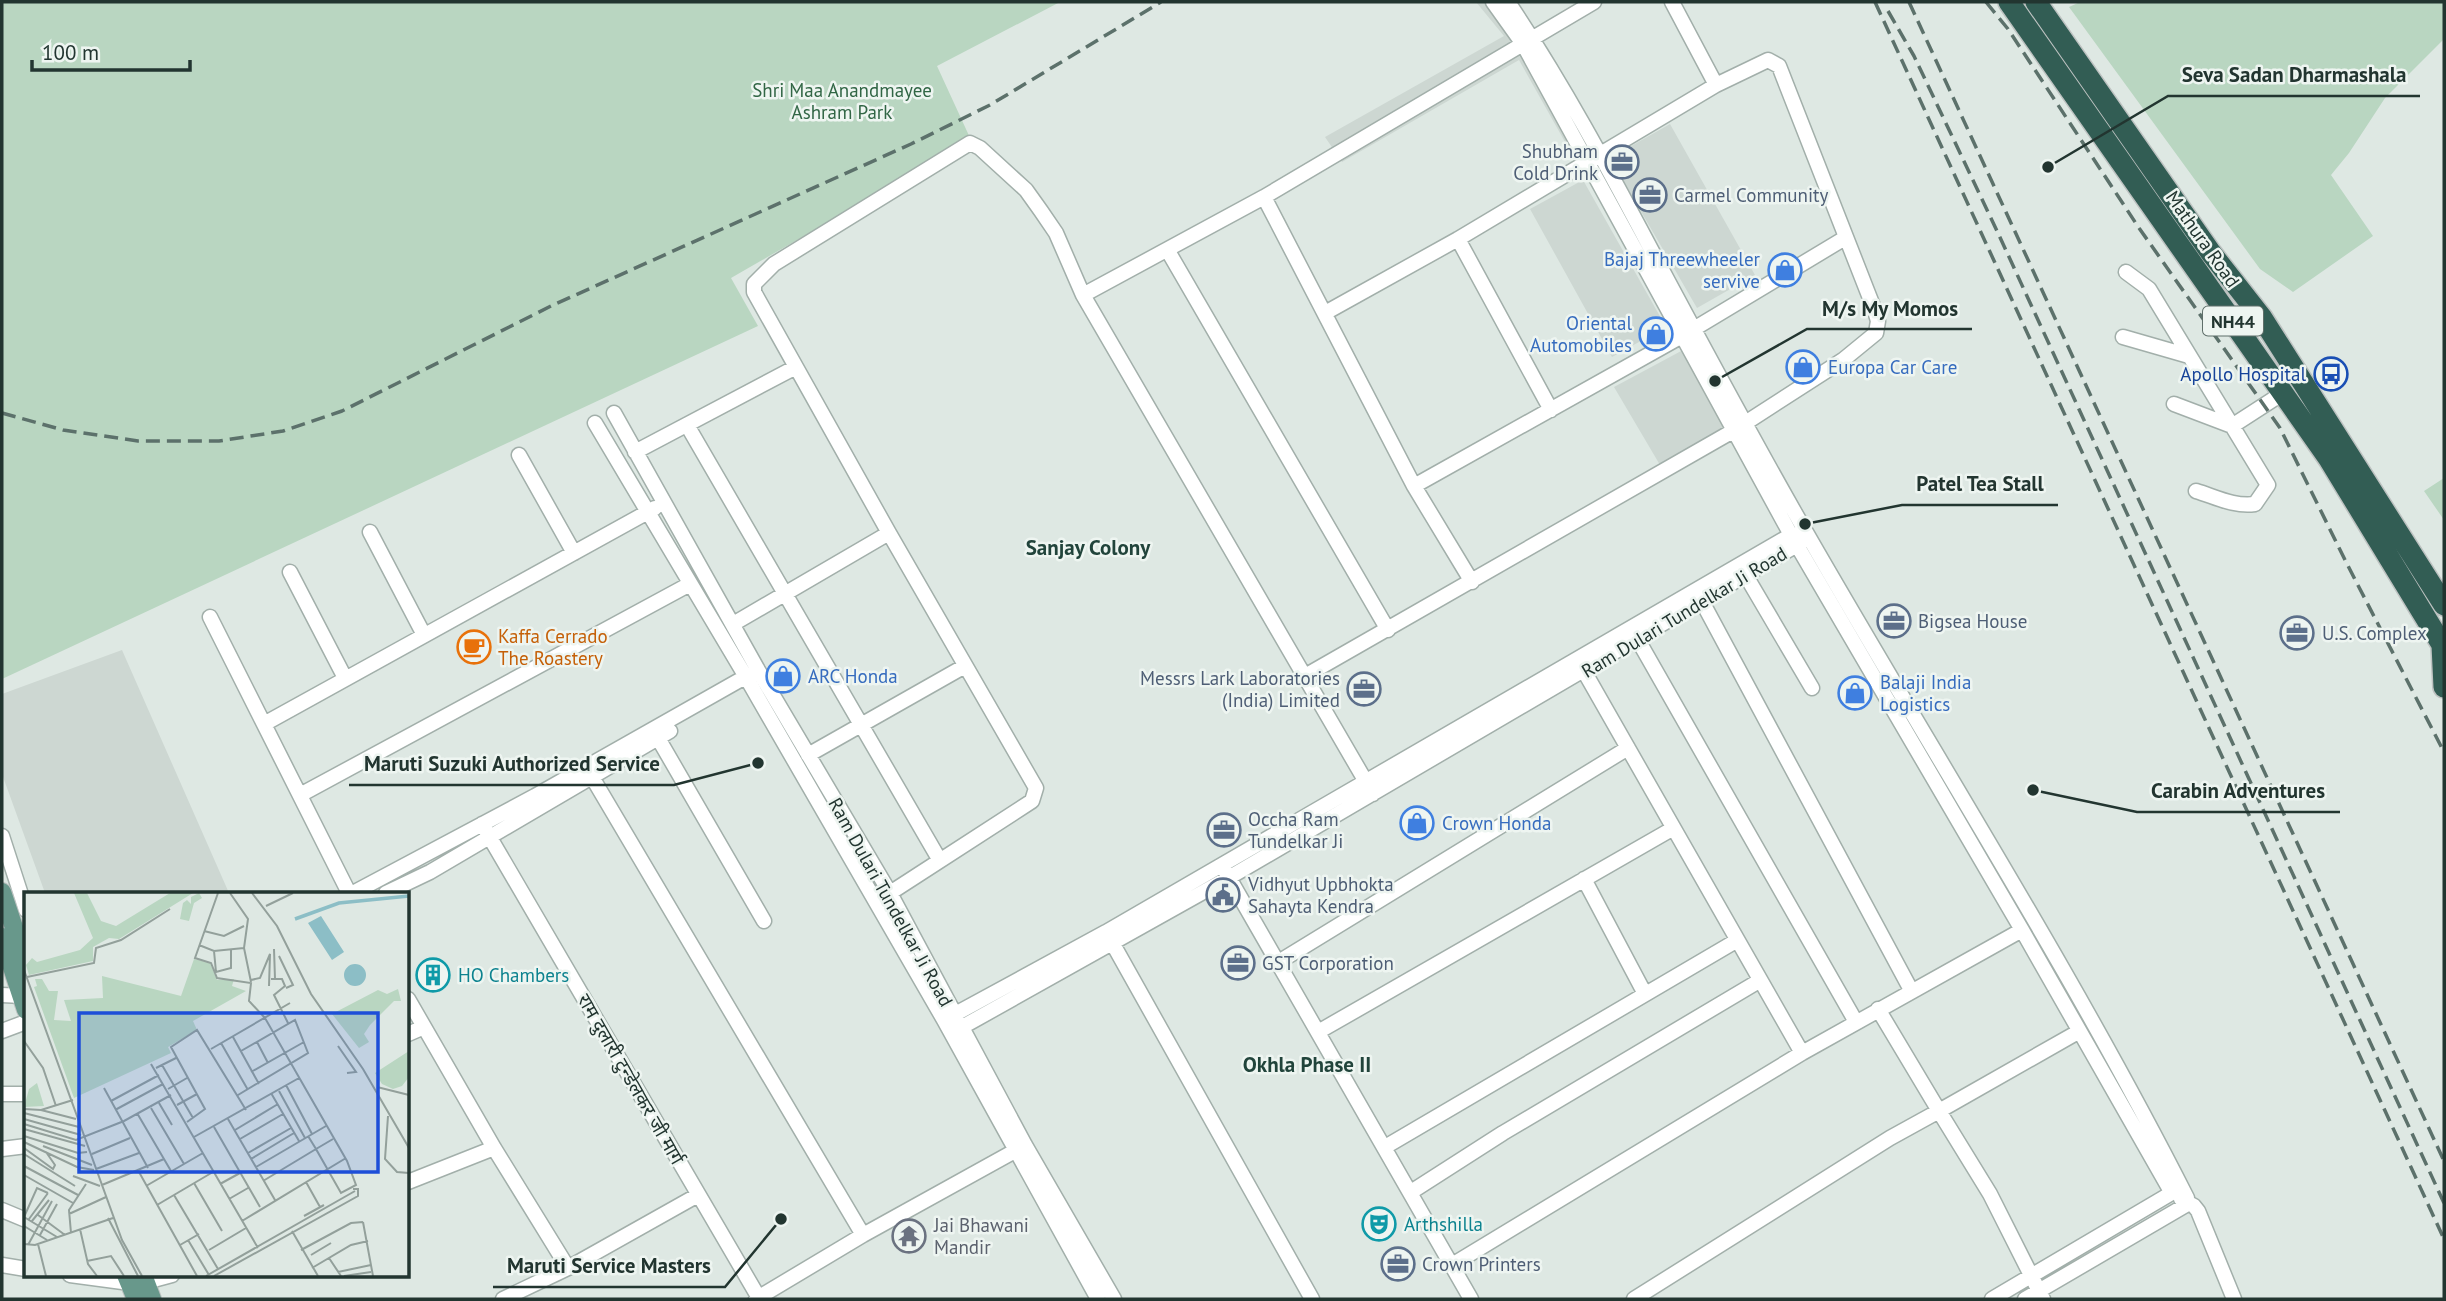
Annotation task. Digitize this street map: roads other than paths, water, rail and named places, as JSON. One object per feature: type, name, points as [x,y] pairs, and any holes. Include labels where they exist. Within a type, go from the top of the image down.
[{"type":"highway","name":"Mathura Road","points":[[2009,2],[2329,459],[2443,646]]},
{"type":"highway","name":"Mathura Road","points":[[2036,2],[2211,253],[2262,318],[2444,605]]},
{"type":"highway","points":[[2443,646],[2444,687]]},
{"type":"main road","points":[[2,892],[24,957]]},
{"type":"main road","points":[[2,937],[24,1003]]},
{"type":"main road","points":[[136,1283],[152,1299]]},
{"type":"street","points":[[1493,2],[1528,41],[1601,154],[1688,332]]},
{"type":"street","points":[[1508,2],[1587,163],[1688,332],[1740,427],[1794,540],[2169,1188],[2198,1211],[2234,1299]]},
{"type":"street","points":[[1083,295],[1264,197],[1594,2]]},
{"type":"street","points":[[1672,2],[1717,85]]},
{"type":"street","points":[[1305,676],[1740,427],[1843,360],[1876,333],[1878,321],[1779,66],[1774,62],[1763,61],[1717,85],[1458,239],[1325,313]]},
{"type":"street","points":[[890,892],[1032,801],[1035,795],[1034,783],[888,533],[754,292],[756,280],[774,264],[970,143],[980,148],[1026,190],[1056,233],[1083,295],[1370,788]]},
{"type":"street","points":[[1264,197],[1415,486],[1472,582]]},
{"type":"street","points":[[1415,486],[1688,332],[1845,237]]},
{"type":"street","points":[[1458,239],[1551,410]]},
{"type":"street","points":[[1168,251],[1388,630]]},
{"type":"street","points":[[2126,272],[2149,289],[2267,485],[2255,504],[2246,505],[2238,505],[2196,491]]},
{"type":"street","points":[[2123,337],[2189,356]]},
{"type":"street","points":[[635,452],[796,367]]},
{"type":"street","points":[[2232,426],[2283,393]]},
{"type":"street","points":[[2175,404],[2232,426]]},
{"type":"street","points":[[614,413],[733,624],[754,677]]},
{"type":"street","points":[[596,423],[690,583],[754,677]]},
{"type":"street","points":[[687,425],[939,859]]},
{"type":"street","points":[[1740,427],[1807,534],[2035,920],[2112,1057],[2176,1191]]},
{"type":"street","points":[[519,455],[574,553]]},
{"type":"street","points":[[264,724],[664,503]]},
{"type":"street","points":[[370,531],[424,635]]},
{"type":"street","points":[[733,624],[888,533]]},
{"type":"street","name":"Ram Dulari Tundelkar Ji Road","points":[[952,1024],[1110,938],[1807,534]]},
{"type":"street","points":[[1743,570],[1812,688]]},
{"type":"street","points":[[290,572],[345,678]]},
{"type":"street","points":[[300,795],[690,583]]},
{"type":"street","points":[[1698,596],[1911,990]]},
{"type":"street","name":"Ram Dulari Tundelkar Ji Road","points":[[1581,665],[1638,640],[1698,596]]},
{"type":"street","points":[[210,617],[350,892]]},
{"type":"street","points":[[1638,640],[1856,1022]]},
{"type":"street","points":[[1581,665],[1802,1053]]},
{"type":"street","points":[[808,755],[965,666]]},
{"type":"street","points":[[353,892],[592,777],[754,677]]},
{"type":"street","points":[[388,892],[430,872],[486,830],[754,677]]},
{"type":"street","name":"Ram Dulari Tundelkar Ji Road","points":[[754,677],[808,755],[890,892],[952,1024]]},
{"type":"street","name":"Ram Dulari Tundelkar Ji Road","points":[[754,677],[1109,1299]]},
{"type":"street","points":[[658,738],[764,921]]},
{"type":"street","points":[[1277,962],[1628,748]]},
{"type":"street","points":[[592,777],[863,1235]]},
{"type":"street","points":[[1318,1032],[1672,829]]},
{"type":"street","name":"राम दुलारी टुन्डेलकर जी मार्ग","points":[[486,830],[757,1298]]},
{"type":"street","points":[[3,844],[24,904]]},
{"type":"street","points":[[1226,871],[1471,1299]]},
{"type":"street","points":[[1584,879],[1645,994]]},
{"type":"street","points":[[1452,1265],[1802,1053],[2022,930]]},
{"type":"street","points":[[1110,938],[1312,1299]]},
{"type":"street","points":[[1385,1147],[1736,941]]},
{"type":"street","points":[[1411,1192],[1503,1132],[1759,981]]},
{"type":"street","points":[[2,995],[24,1003]]},
{"type":"street","points":[[410,1002],[494,1148],[568,1268]]},
{"type":"street","points":[[1878,1009],[1990,1194],[2041,1296]]},
{"type":"street","points":[[2,1031],[24,1023]]},
{"type":"street","points":[[410,1033],[424,1027]]},
{"type":"street","points":[[1634,1299],[1891,1138],[2078,1032]]},
{"type":"street","points":[[2,1094],[24,1094]]},
{"type":"street","points":[[2,1149],[24,1146]]},
{"type":"street","points":[[757,1298],[1021,1147]]},
{"type":"street","points":[[410,1181],[494,1148]]},
{"type":"street","points":[[1992,1299],[2176,1191]]},
{"type":"street","points":[[503,1299],[568,1268],[698,1195]]},
{"type":"street","points":[[2025,1299],[2041,1296],[2188,1202]]},
{"type":"street","points":[[2,1210],[24,1219]]},
{"type":"street","points":[[2,1265],[24,1269]]},
{"type":"street","points":[[78,1276],[136,1283],[168,1276]]},
{"type":"railway","points":[[2,413],[63,430],[138,441],[219,441],[283,431],[342,411],[551,306],[911,144],[990,105],[1161,2]]},
{"type":"railway","points":[[1875,2],[2444,1239]]},
{"type":"railway","points":[[1909,2],[2444,1161]]},
{"type":"railway","points":[[1986,2],[2008,29],[2139,228],[2280,428],[2444,752]]},
{"type":"railway","points":[[1888,11],[1914,56],[1998,233],[2444,1203]]},
{"type":"place","name":"Shubham Cold Drink","points":[[1622,162]]},
{"type":"place","name":"Seva Sadan Dharmashala","points":[[2048,167]]},
{"type":"place","name":"Carmel Community","points":[[1650,195]]},
{"type":"place","name":"Bajaj Threewheeler servive","points":[[1785,270]]},
{"type":"place","name":"Oriental Automobiles","points":[[1656,334]]},
{"type":"place","name":"Europa Car Care","points":[[1803,367]]},
{"type":"place","name":"Apollo Hospital","points":[[2331,374]]},
{"type":"place","name":"M/s My Momos","points":[[1715,381]]},
{"type":"place","name":"Patel Tea Stall","points":[[1805,524]]},
{"type":"place","name":"Bigsea House","points":[[1894,621]]},
{"type":"place","name":"U.S. Complex","points":[[2297,633]]},
{"type":"place","name":"Kaffa Cerrado The Roastery","points":[[474,647]]},
{"type":"place","name":"ARC Honda","points":[[783,676]]},
{"type":"place","name":"Messrs Lark Laboratories (India) Limited","points":[[1364,689]]},
{"type":"place","name":"Balaji India Logistics","points":[[1855,693]]},
{"type":"place","name":"Maruti Suzuki Authorized Service","points":[[758,763]]},
{"type":"place","name":"Carabin Adventures","points":[[2033,790]]},
{"type":"place","name":"Crown Honda","points":[[1417,823]]},
{"type":"place","name":"Occha Ram Tundelkar Ji","points":[[1224,830]]},
{"type":"place","name":"Vidhyut Upbhokta Sahayta Kendra","points":[[1223,895]]},
{"type":"place","name":"GST Corporation","points":[[1238,963]]},
{"type":"place","name":"HO Chambers","points":[[433,975]]},
{"type":"place","name":"Maruti Service Masters","points":[[781,1219]]},
{"type":"place","name":"Arthshilla","points":[[1379,1224]]},
{"type":"place","name":"Jai Bhawani Mandir","points":[[909,1236]]},
{"type":"place","name":"Crown Printers","points":[[1398,1264]]},
{"type":"district","name":"Sanjay Colony","points":[[1088,547]]},
{"type":"district","name":"Okhla Phase II","points":[[1307,1064]]},
{"type":"park label","name":"Shri Maa Anandmayee Ashram Park","points":[[842,101]]}]
